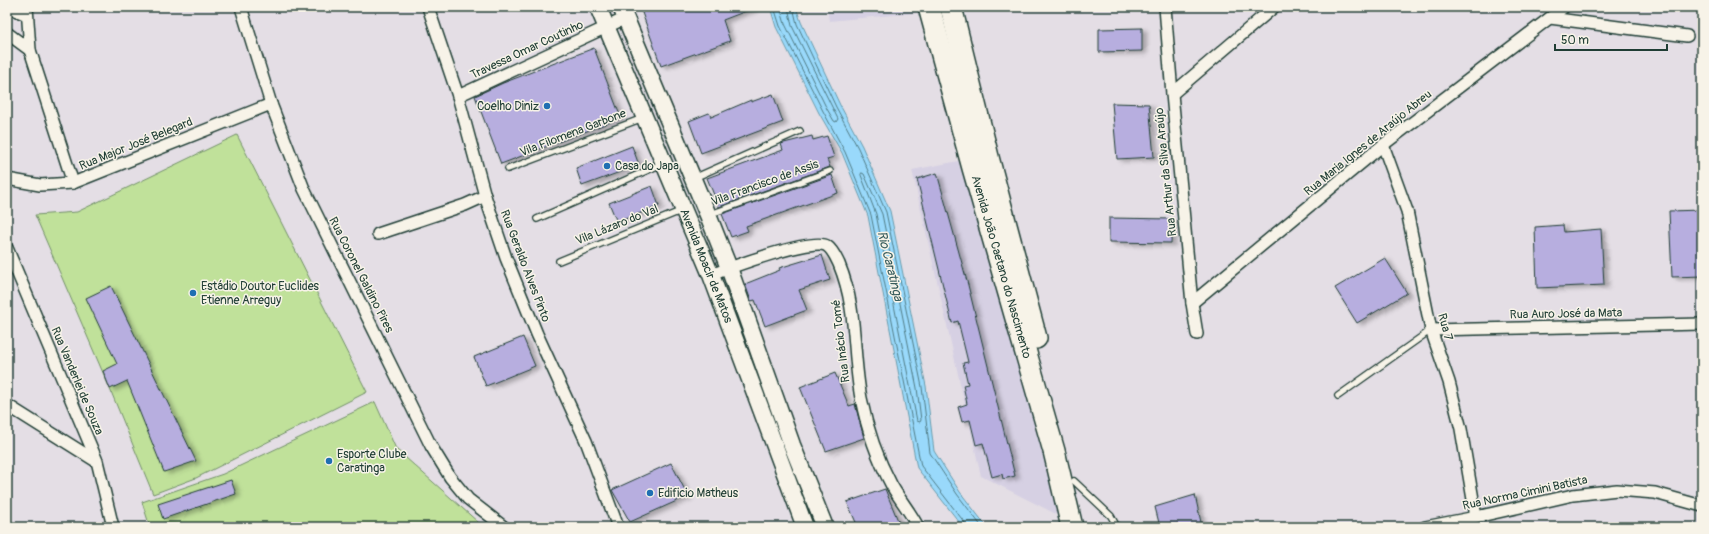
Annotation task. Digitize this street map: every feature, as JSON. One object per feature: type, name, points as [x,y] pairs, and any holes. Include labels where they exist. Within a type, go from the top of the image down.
[{"type":"highway","name":"Avenida João Caetano do Nascimento","points":[[929,7],[973,168],[1054,451],[1072,527]]},
{"type":"highway","name":"Avenida João Caetano do Nascimento","points":[[951,7],[989,161],[1074,481],[1084,527]]},
{"type":"main road","name":"Avenida Moacir de Matos","points":[[598,7],[711,275],[805,527]]},
{"type":"main road","name":"Avenida Moacir de Matos","points":[[623,12],[729,268],[792,445],[825,527]]},
{"type":"street","points":[[7,7],[27,11],[30,50],[73,183]]},
{"type":"street","name":"Rua Coronel Galdino Pires","points":[[241,7],[271,104],[304,189],[334,253],[360,300],[431,446],[450,477],[468,499],[504,527]]},
{"type":"street","name":"Rua Geraldo Alves Pinto","points":[[428,7],[458,96],[485,196],[506,258],[537,334],[586,441],[618,527]]},
{"type":"street","name":"Rua Arthur da Silva Araújo","points":[[1165,7],[1192,303],[1197,334]]},
{"type":"street","points":[[1172,94],[1274,7]]},
{"type":"street","name":"Rua Maria Ignes de Araújo Abreu","points":[[1192,303],[1383,145],[1564,7]]},
{"type":"street","name":"Travessa Omar Coutinho","points":[[458,96],[606,28],[623,12]]},
{"type":"street","points":[[1550,18],[1687,36]]},
{"type":"street","points":[[7,33],[30,50]]},
{"type":"street","name":"Rua Major José Belegard","points":[[7,179],[40,185],[73,183],[271,104]]},
{"type":"street","name":"Rua 7","points":[[1383,145],[1407,211],[1431,330],[1449,382],[1461,429],[1476,517]]},
{"type":"street","points":[[378,234],[465,205],[485,196]]},
{"type":"street","name":"Rua Inácio Tomé","points":[[729,268],[800,246],[818,244],[827,246],[835,256],[846,281],[853,315],[861,396],[867,426],[876,454],[893,487],[918,527]]},
{"type":"street","name":"Rua Vanderlei de Souza","points":[[7,248],[97,461],[113,527]]},
{"type":"street","points":[[711,275],[729,268]]},
{"type":"street","name":"Rua Auro José da Mata","points":[[1431,330],[1702,324]]},
{"type":"street","points":[[7,405],[97,461]]},
{"type":"street","name":"Rua Norma Cimini Batista","points":[[1425,527],[1573,495],[1617,490],[1655,493],[1702,506]]},
{"type":"lane","name":"Vila Filomena Garbone","points":[[508,169],[645,117]]},
{"type":"lane","points":[[692,179],[800,131]]},
{"type":"lane","points":[[537,219],[664,163]]},
{"type":"lane","name":"Vila Francisco de Assis","points":[[708,215],[830,171]]},
{"type":"lane","name":"Vila Lázaro do Val","points":[[559,261],[683,210]]},
{"type":"lane","points":[[1338,396],[1431,330]]},
{"type":"lane","points":[[1074,481],[1111,516],[1117,527]]},
{"type":"shaded area","points":[[827,7],[914,7],[915,13],[829,21]]},
{"type":"shaded area","points":[[959,161],[1064,518],[981,476],[912,170]]},
{"type":"green space","name":"Estádio Doutor Euclides Etienne Arreguy","points":[[237,135],[367,392],[196,478],[153,494],[110,389],[35,215],[77,212]]},
{"type":"green space","name":"Esporte Clube Caratinga","points":[[375,402],[396,449],[479,523],[479,527],[150,527],[142,502],[223,474]]},
{"type":"water","name":"Rio Caratinga","points":[[770,7],[796,7],[801,22],[840,105],[862,146],[890,211],[926,386],[934,451],[960,492],[987,527],[963,527],[917,468],[868,216],[842,153],[819,113],[776,27]]},
{"type":"building","points":[[640,7],[754,8],[723,20],[730,41],[661,66]]},
{"type":"building","points":[[1142,28],[1142,51],[1099,52],[1099,29]]},
{"type":"building","name":"Coelho Diniz","points":[[594,48],[621,118],[501,164],[475,96],[503,83]]},
{"type":"building","points":[[773,94],[783,122],[701,153],[689,121],[709,113],[711,117],[751,100],[751,102]]},
{"type":"building","points":[[1112,103],[1149,104],[1154,157],[1117,159]]},
{"type":"building","points":[[812,136],[813,140],[827,136],[834,157],[827,159],[830,167],[719,207],[707,178],[783,150],[781,144]]},
{"type":"building","name":"Casa do Japa","points":[[632,146],[639,165],[582,186],[576,168]]},
{"type":"building","points":[[937,173],[968,285],[1015,476],[1003,479],[1002,474],[992,477],[983,443],[976,445],[970,420],[962,422],[958,407],[967,404],[963,385],[968,384],[963,363],[968,362],[958,321],[952,323],[917,179]]},
{"type":"building","points":[[832,175],[838,193],[746,226],[748,231],[731,237],[722,214]]},
{"type":"building","points":[[652,186],[659,206],[617,222],[609,203]]},
{"type":"building","points":[[1702,210],[1702,276],[1672,277],[1669,211]]},
{"type":"building","points":[[1109,218],[1172,219],[1171,243],[1109,242]]},
{"type":"building","points":[[1563,225],[1564,232],[1601,229],[1604,285],[1537,288],[1535,227]]},
{"type":"building","points":[[822,255],[830,280],[799,290],[807,310],[765,326],[755,300],[751,301],[745,284],[780,270],[779,268]]},
{"type":"building","points":[[1385,258],[1407,293],[1357,323],[1335,288]]},
{"type":"building","points":[[111,286],[196,461],[164,472],[127,381],[110,389],[103,371],[117,364],[86,298]]},
{"type":"building","points":[[523,337],[535,366],[486,386],[474,357]]},
{"type":"building","points":[[835,373],[849,406],[855,404],[864,438],[826,451],[800,387]]},
{"type":"building","name":"Edificio Matheus","points":[[671,463],[688,496],[630,522],[612,490]]},
{"type":"building","points":[[231,480],[236,494],[163,519],[158,504]]},
{"type":"building","points":[[885,489],[899,523],[889,527],[858,527],[847,502]]},
{"type":"building","points":[[1195,495],[1202,527],[1160,527],[1155,507]]},
{"type":"place","name":"Coelho Diniz","points":[[547,106]]},
{"type":"place","name":"Casa do Japa","points":[[607,166]]},
{"type":"place","name":"Estádio Doutor Euclides Etienne Arreguy","points":[[193,293]]},
{"type":"place","name":"Esporte Clube Caratinga","points":[[329,461]]},
{"type":"place","name":"Edificio Matheus","points":[[650,493]]}]
